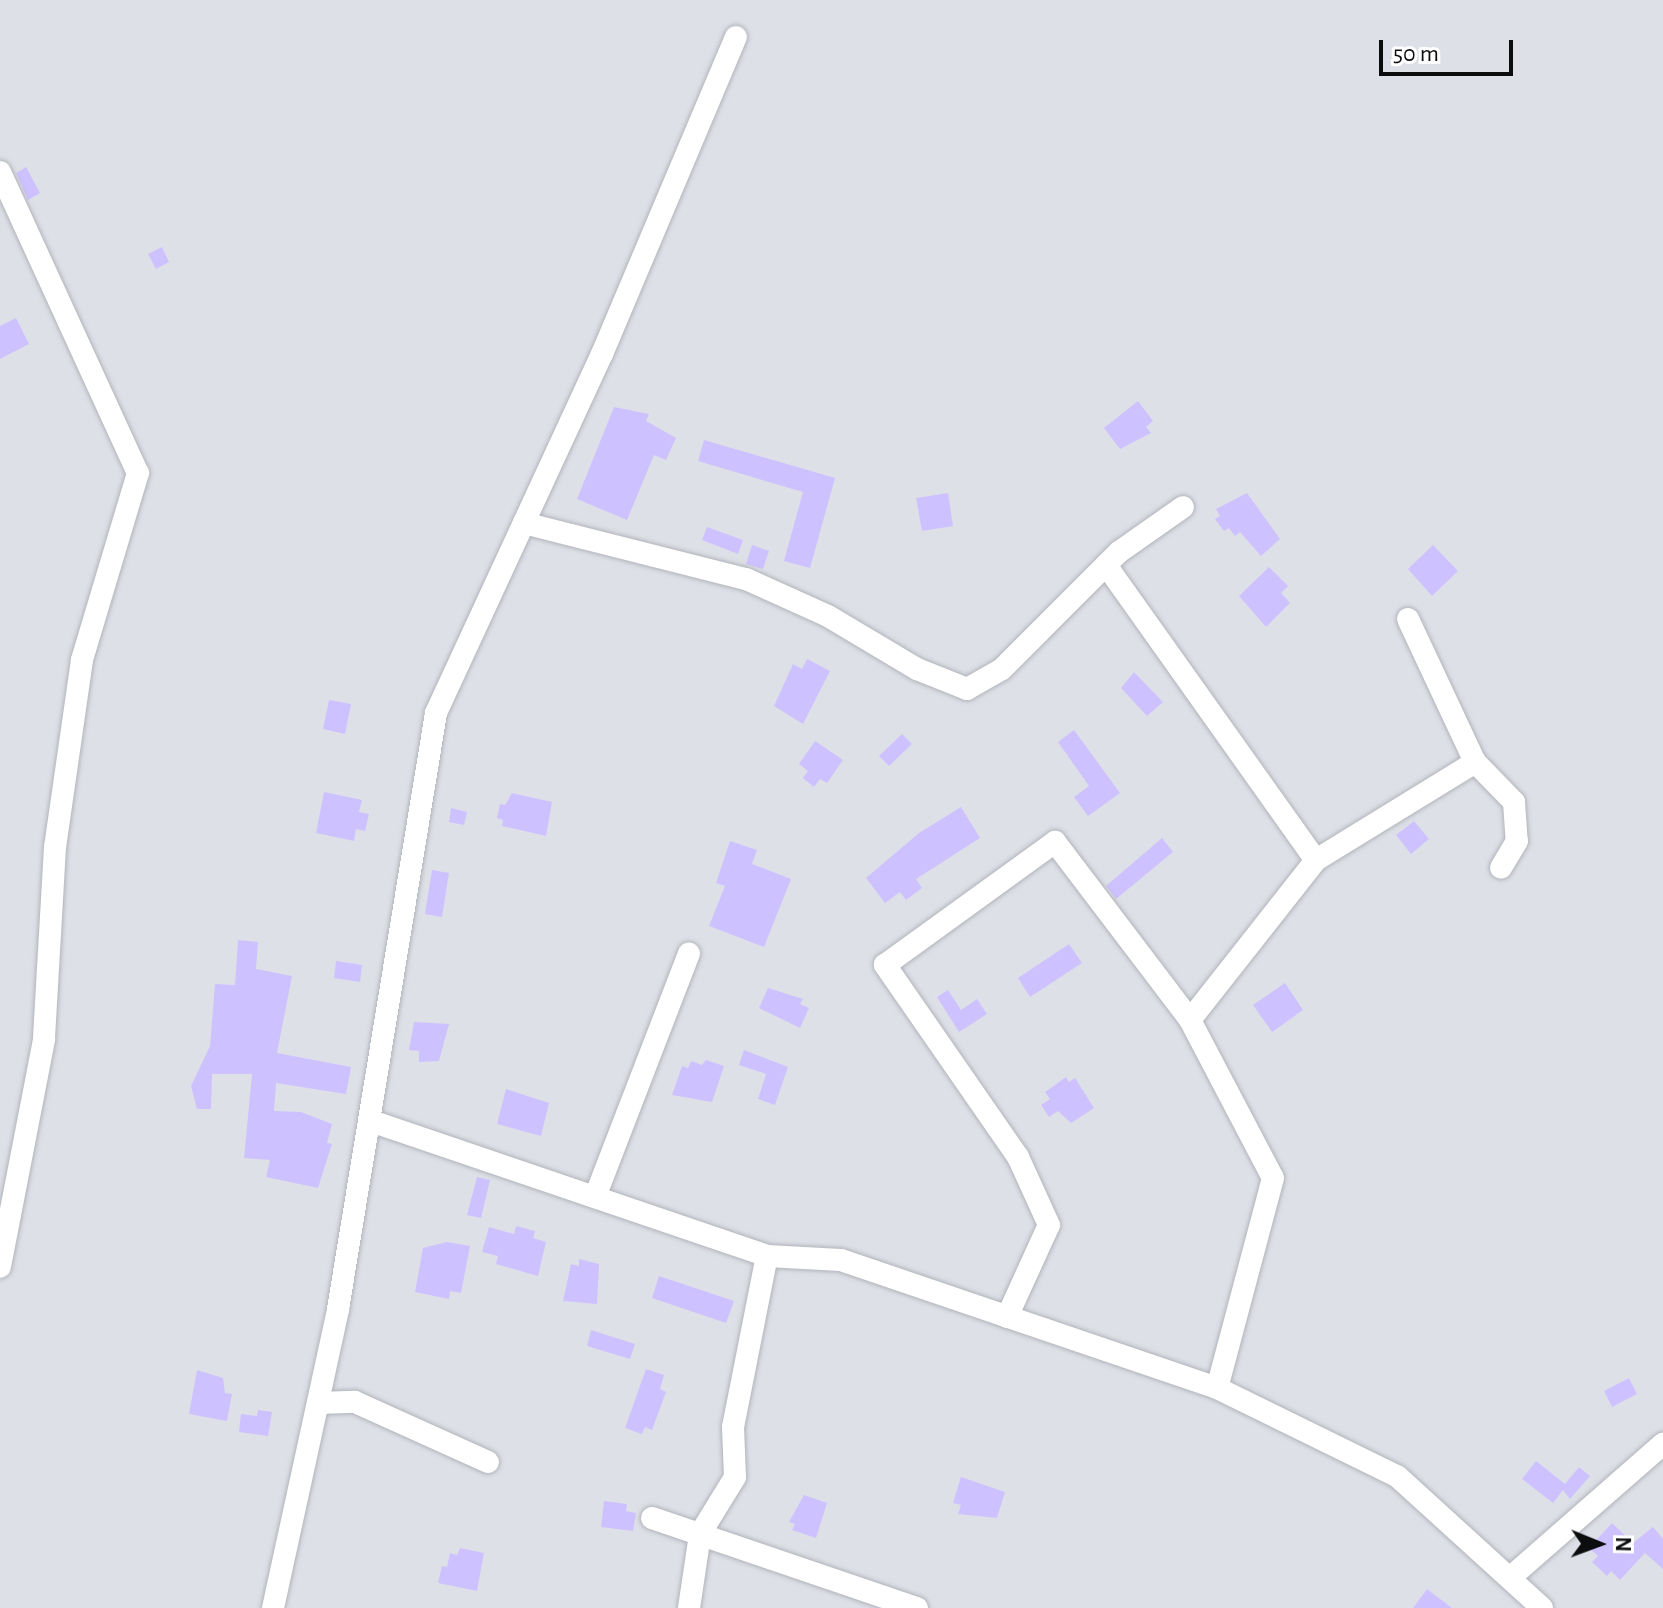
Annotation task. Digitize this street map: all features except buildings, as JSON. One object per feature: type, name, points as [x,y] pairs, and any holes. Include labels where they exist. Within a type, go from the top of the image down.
[{"type":"street","points":[[273,1608],[318,1403],[371,1121],[436,713],[602,354],[736,37]]},
{"type":"street","points":[[0,172],[138,473],[82,660],[55,847],[44,1040],[0,1267]]},
{"type":"street","points":[[524,523],[746,579],[828,616],[917,669],[967,689],[1002,669],[1106,565],[1183,507]]},
{"type":"street","points":[[1106,565],[1316,860]]},
{"type":"street","points":[[1408,619],[1475,762],[1514,802],[1517,841],[1501,868]]},
{"type":"street","points":[[1190,1020],[1316,860],[1475,762]]},
{"type":"street","points":[[1007,1317],[1049,1225],[1018,1157],[885,965],[1055,842],[1190,1020],[1273,1178],[1217,1388]]},
{"type":"street","points":[[595,1197],[689,953]]},
{"type":"street","points":[[371,1121],[767,1256],[841,1260],[1217,1388],[1397,1476],[1512,1576],[1542,1608]]},
{"type":"street","points":[[689,1608],[700,1534],[735,1477],[733,1427],[767,1256]]},
{"type":"street","points":[[318,1403],[355,1402],[488,1462]]},
{"type":"street","points":[[1512,1576],[1663,1444]]},
{"type":"street","points":[[652,1518],[917,1608]]}]
